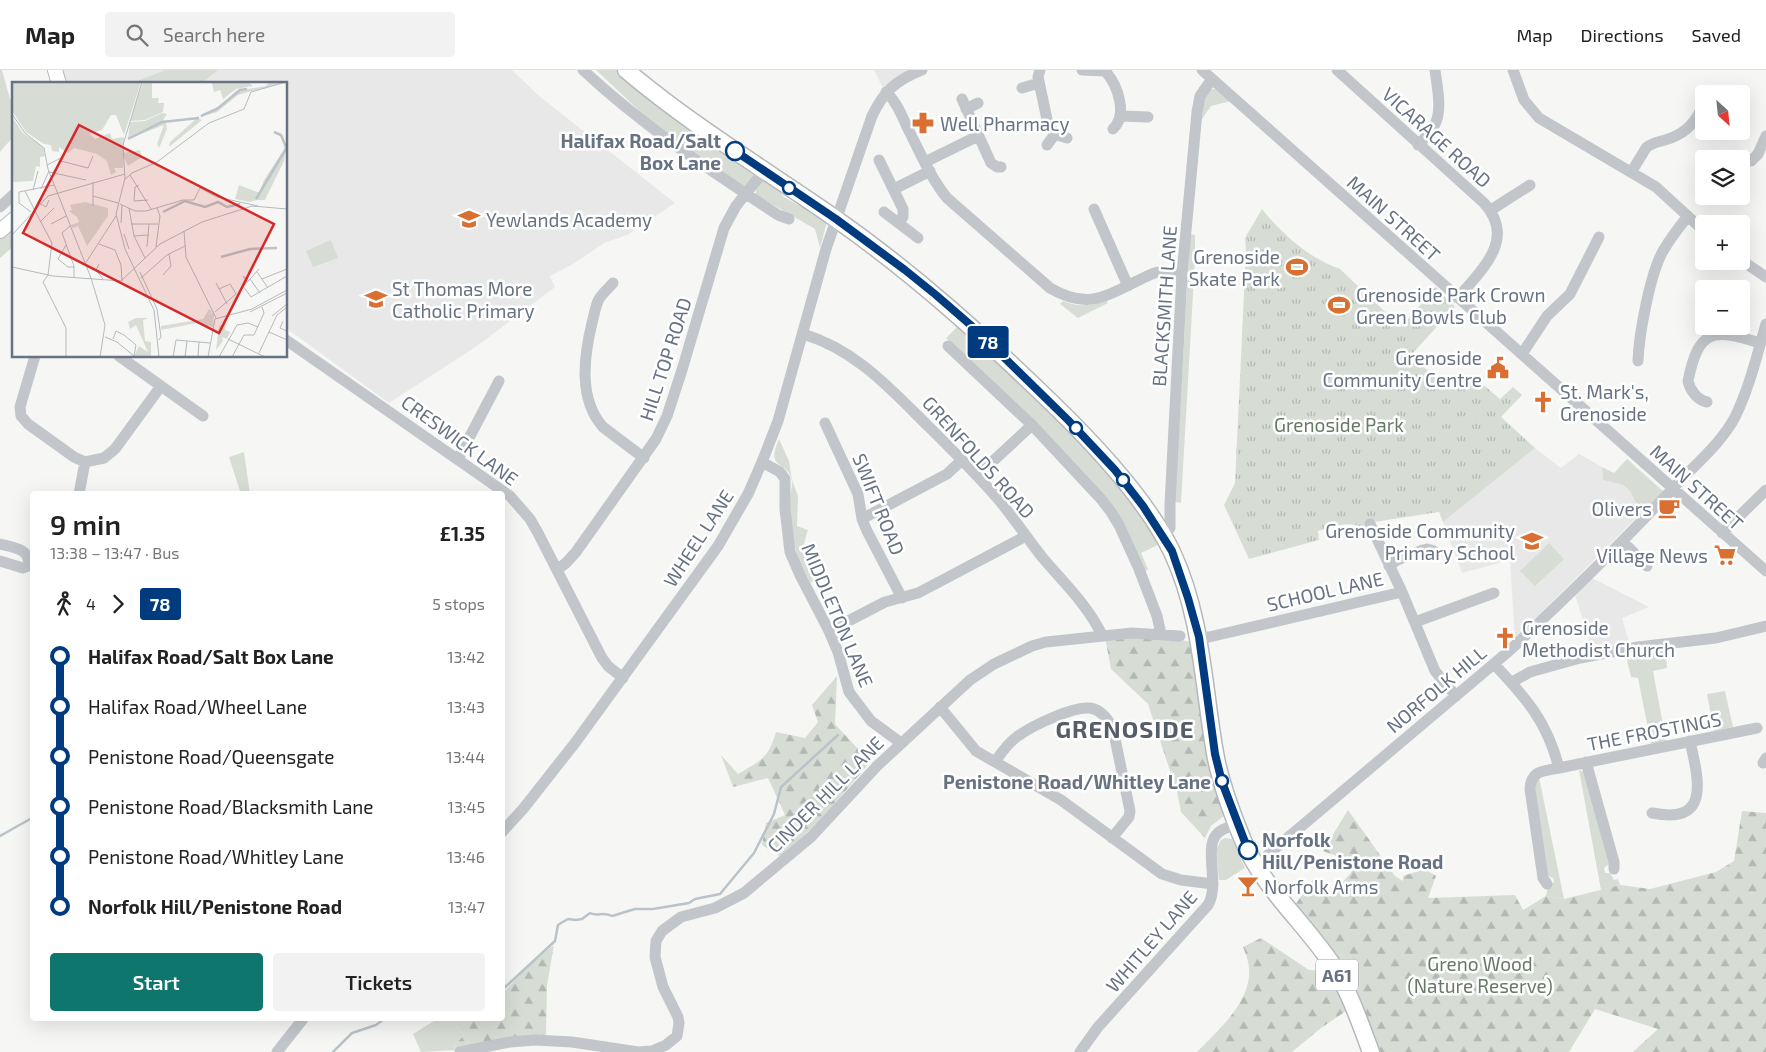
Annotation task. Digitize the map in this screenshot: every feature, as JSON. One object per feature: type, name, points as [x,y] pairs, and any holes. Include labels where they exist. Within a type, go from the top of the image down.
[{"type":"highway","name":"A61","points":[[626,70],[689,120],[836,219],[936,295],[974,328],[1068,420],[1115,470],[1143,506],[1172,551],[1199,637],[1215,754],[1222,782],[1237,824],[1256,866],[1333,965],[1351,1002],[1370,1052]]},
{"type":"main road","points":[[0,231],[12,221]]},
{"type":"street","points":[[583,70],[644,122],[707,168],[778,215],[789,219]]},
{"type":"street","points":[[922,70],[903,78],[886,92],[896,102],[927,167],[947,198],[1050,288],[1069,298],[1087,300],[1104,297],[1160,272],[1182,274]]},
{"type":"street","points":[[1040,70],[1039,84],[1048,124],[1055,134],[1067,138]]},
{"type":"street","points":[[1082,70],[1105,70],[1116,88],[1121,116],[1113,129]]},
{"type":"street","name":"MAIN STREET","points":[[1202,70],[1766,571]]},
{"type":"street","name":"VICARAGE ROAD","points":[[1337,70],[1490,210],[1497,222],[1497,241],[1494,250],[1458,298]]},
{"type":"street","points":[[1418,145],[1430,132],[1437,119],[1435,70]]},
{"type":"street","points":[[1513,70],[1524,100],[1539,118],[1632,171],[1662,191],[1695,223]]},
{"type":"street","name":"BLACKSMITH LANE","points":[[1163,537],[1170,528],[1182,274],[1198,102],[1212,79]]},
{"type":"street","points":[[1022,88],[1039,84]]},
{"type":"street","name":"WHEEL LANE","points":[[505,829],[523,809],[623,678],[721,541],[740,509],[778,422],[836,219],[872,116],[886,92]]},
{"type":"street","points":[[978,103],[964,104],[991,164],[997,168],[1001,167]]},
{"type":"street","points":[[1121,116],[1148,117]]},
{"type":"street","points":[[1632,171],[1646,148],[1685,132],[1695,119]]},
{"type":"street","points":[[1047,145],[1055,134]]},
{"type":"street","points":[[894,189],[978,136]]},
{"type":"street","points":[[1758,158],[1766,136]]},
{"type":"street","points":[[879,160],[904,209],[903,216],[899,222]]},
{"type":"street","name":"HILL TOP ROAD","points":[[558,569],[576,552],[656,439],[667,416],[724,228],[736,206],[764,171]]},
{"type":"street","name":"VICARAGE ROAD","points":[[1490,210],[1530,185]]},
{"type":"street","points":[[0,207],[12,196]]},
{"type":"street","points":[[1094,209],[1128,286]]},
{"type":"street","points":[[884,212],[918,238]]},
{"type":"street","points":[[1638,361],[1640,338],[1658,262],[1670,240],[1688,216]]},
{"type":"street","points":[[1522,354],[1547,316],[1570,294],[1599,237]]},
{"type":"street","points":[[1750,266],[1766,277]]},
{"type":"street","points":[[613,283],[597,302],[584,358],[585,378],[589,397],[598,421],[603,427],[644,458]]},
{"type":"street","name":"NORFOLK HILL","points":[[1256,866],[1540,623],[1674,488],[1717,442],[1734,418],[1747,386],[1766,324]]},
{"type":"street","name":"GRENFOLDS ROAD","points":[[803,334],[836,346],[886,383],[977,476],[1090,614],[1102,635]]},
{"type":"street","points":[[1707,402],[1699,399],[1692,391],[1688,381],[1696,352],[1710,335]]},
{"type":"street","points":[[1731,335],[1760,343]]},
{"type":"street","name":"CRESWICK LANE","points":[[288,341],[503,491]]},
{"type":"street","points":[[948,346],[1032,425],[1100,499],[1119,524],[1158,616],[1161,634]]},
{"type":"street","points":[[34,358],[20,407],[21,416],[28,424],[74,457],[85,462],[104,458],[115,449],[161,386]]},
{"type":"street","points":[[122,358],[202,416]]},
{"type":"street","points":[[458,459],[499,381]]},
{"type":"street","name":"SWIFT ROAD","points":[[825,422],[858,494],[862,519],[902,598]]},
{"type":"street","points":[[977,476],[1032,425]]},
{"type":"street","points":[[862,519],[947,474],[962,460]]},
{"type":"street","points":[[80,491],[85,462]]},
{"type":"street","name":"MIDDLETON LANE","points":[[762,462],[780,472],[785,479],[785,509],[790,552],[838,652],[846,684],[852,697],[871,720],[901,743]]},
{"type":"street","points":[[1722,533],[1766,490]]},
{"type":"street","name":"CRESWICK LANE","points":[[505,492],[530,519],[558,569],[602,658],[608,666],[623,678]]},
{"type":"street","points":[[1370,524],[1402,592]]},
{"type":"street","points":[[829,631],[885,602],[927,589],[1026,536]]},
{"type":"street","points":[[1622,541],[1647,566]]},
{"type":"street","points":[[0,544],[23,550],[28,554],[30,560],[28,566],[23,568],[0,561]]},
{"type":"street","points":[[1389,566],[1397,560],[1423,550],[1434,551]]},
{"type":"street","name":"SCHOOL LANE","points":[[1199,637],[1209,637],[1402,592],[1435,671],[1456,696]]},
{"type":"street","points":[[1415,622],[1494,593]]},
{"type":"street","points":[[1512,682],[1530,672],[1580,658],[1632,648],[1716,638],[1766,626]]},
{"type":"street","name":"CINDER HILL LANE","points":[[460,1052],[510,1042],[535,1040],[572,1042],[646,1052],[660,1048],[673,1041],[677,1036],[680,1023],[659,974],[655,957],[658,936],[681,917],[715,908],[744,893],[811,837],[877,766],[960,688],[994,664],[1032,646],[1046,642],[1132,633],[1180,636]]},
{"type":"street","points":[[1494,664],[1528,701],[1542,722],[1554,749],[1559,768]]},
{"type":"street","points":[[940,707],[976,751],[1061,800],[1162,874],[1181,880],[1213,884]]},
{"type":"street","points":[[995,762],[1013,740],[1029,730],[1070,711],[1081,708],[1095,709],[1106,718],[1113,728],[1130,811],[1129,817],[1112,838]]},
{"type":"street","name":"THE FROSTINGS","points":[[1547,884],[1543,878],[1530,788],[1532,778],[1540,772],[1757,728]]},
{"type":"street","points":[[1652,813],[1661,815],[1675,814],[1688,810],[1694,804],[1698,777],[1690,741]]},
{"type":"street","points":[[1586,762],[1614,862],[1614,869]]},
{"type":"street","name":"WHITLEY LANE","points":[[1080,1052],[1098,1027],[1208,905],[1212,897],[1213,841],[1219,832],[1237,824]]},
{"type":"street","points":[[276,1052],[301,1021]]},
{"type":"shaded area","points":[[59,70],[165,70],[134,82],[62,82]]},
{"type":"shaded area","name":"Yewlands Academy","points":[[218,70],[512,70],[539,96],[675,203],[627,235],[604,243],[573,264],[550,276],[555,287],[477,346],[389,403],[288,329],[288,82],[203,82]]},
{"type":"shaded area","points":[[874,70],[911,70],[883,88]]},
{"type":"shaded area","name":"Grenoside Community Primary School","points":[[1535,448],[1561,468],[1579,454],[1602,467],[1603,480],[1623,485],[1630,491],[1641,513],[1515,639],[1510,560],[1462,573],[1443,522]]},
{"type":"shaded area","points":[[1592,578],[1649,607],[1622,618],[1630,645],[1593,652],[1575,595]]},
{"type":"green space","points":[[0,70],[2,70],[10,99],[12,99],[12,138],[0,152]]},
{"type":"green space","points":[[165,70],[218,70],[203,82],[134,82]]},
{"type":"green space","points":[[596,70],[617,70],[641,90],[757,173],[747,189],[646,117]]},
{"type":"green space","points":[[1216,89],[1231,101],[1211,106],[1200,122],[1201,102],[1208,90]]},
{"type":"green space","points":[[763,180],[772,183],[783,196],[809,209],[827,222],[820,248],[815,229],[756,195],[756,190]]},
{"type":"green space","name":"Grenoside Park","points":[[1262,209],[1278,228],[1297,245],[1318,259],[1340,269],[1401,327],[1436,287],[1455,307],[1411,355],[1442,384],[1459,378],[1462,382],[1474,377],[1500,399],[1513,387],[1522,395],[1501,417],[1535,448],[1443,522],[1439,512],[1374,522],[1363,528],[1346,524],[1340,525],[1318,531],[1319,540],[1249,559],[1224,505],[1235,483],[1246,251],[1245,238]]},
{"type":"green space","points":[[12,229],[12,248],[0,258],[0,238]]},
{"type":"green space","points":[[1190,234],[1195,235],[1195,259],[1181,503],[1175,502]]},
{"type":"green space","points":[[331,240],[338,258],[313,267],[306,251]]},
{"type":"green space","points":[[1063,301],[1079,305],[1091,305],[1107,301],[1108,303],[1078,318],[1060,304]]},
{"type":"green space","points":[[960,324],[1067,430],[1134,505],[1160,544],[1141,553],[1148,569],[1144,573],[1078,468],[946,338]]},
{"type":"green space","points":[[779,439],[789,461],[792,480],[798,496],[797,526],[808,530],[804,550],[813,580],[811,583],[797,554],[792,534],[790,501],[792,482],[790,475],[787,470],[779,465],[774,457]]},
{"type":"green space","points":[[244,452],[250,491],[240,491],[229,457]]},
{"type":"green space","points":[[1627,459],[1663,491],[1642,515],[1630,491],[1623,485],[1603,480],[1602,467],[1614,473]]},
{"type":"green space","points":[[1549,543],[1564,559],[1535,586],[1520,571]]},
{"type":"green space","points":[[1105,637],[1178,639],[1194,645],[1213,784],[1225,815],[1211,826],[1205,838],[1181,812],[1177,792],[1148,704],[1111,669]]},
{"type":"green space","points":[[1666,651],[1667,668],[1653,671],[1666,741],[1651,744],[1638,678],[1631,677],[1625,652]]},
{"type":"green space","points":[[837,676],[835,724],[870,762],[805,835],[781,857],[762,845],[766,823],[785,815],[768,778],[733,787],[721,755],[738,774],[763,758],[770,748],[776,732],[805,738],[818,722],[812,705]]},
{"type":"green space","points":[[1725,691],[1733,727],[1714,731],[1707,694]]},
{"type":"green space","points":[[1579,770],[1584,772],[1609,864],[1604,868],[1605,873],[1610,873],[1614,880],[1618,879],[1620,885],[1601,890]]},
{"type":"green space","points":[[1539,777],[1564,899],[1546,896],[1548,887],[1554,882],[1553,878],[1547,876],[1535,795],[1536,783]]},
{"type":"green space","name":"Greno Wood (Nature Reserve)","points":[[1348,810],[1395,876],[1403,881],[1403,876],[1425,869],[1436,876],[1428,898],[1515,895],[1523,910],[1546,896],[1564,899],[1620,885],[1650,889],[1716,872],[1734,861],[1742,811],[1766,813],[1766,1052],[1633,1052],[1658,1029],[1595,1009],[1569,1052],[1377,1052],[1295,905],[1314,878],[1333,894],[1358,864],[1323,851]]},
{"type":"green space","points":[[1225,838],[1232,839],[1245,868],[1226,880],[1219,880],[1216,850],[1221,840]]},
{"type":"green space","points":[[1261,938],[1309,970],[1329,971],[1349,1009],[1321,1028],[1292,1052],[1197,1052],[1229,1018],[1242,999],[1249,977],[1248,961],[1243,947]]},
{"type":"green space","points":[[554,945],[547,985],[546,1035],[456,1050],[454,1046],[464,1035],[452,1021],[505,1021],[505,991],[532,962]]},
{"type":"green space","points":[[434,1021],[452,1021],[464,1035],[454,1046],[456,1050],[421,1052],[413,1034]]},
{"type":"waterway","points":[[505,987],[555,941],[558,925],[568,919],[582,919],[590,913],[612,916],[635,909],[653,909],[689,903],[695,899],[720,894],[754,853],[774,814],[781,787],[838,735]]},
{"type":"waterway","points":[[0,836],[30,819]]},
{"type":"waterway","points":[[333,1052],[352,1033],[376,1025],[381,1021]]},
{"type":"bus line","name":"78","points":[[735,151],[836,219],[905,270],[974,328],[1068,420],[1115,470],[1143,506],[1172,551],[1188,598],[1199,637],[1215,754],[1222,782],[1248,850]]},
{"type":"place","name":"Well Pharmacy","points":[[923,123]]},
{"type":"place","name":"Halifax Road/Salt Box Lane","points":[[735,151]]},
{"type":"place","name":"Yewlands Academy","points":[[469,219]]},
{"type":"place","name":"Grenoside Skate Park","points":[[1297,267]]},
{"type":"place","name":"St Thomas More Catholic Primary","points":[[376,299]]},
{"type":"place","name":"Grenoside Park Crown Green Bowls Club","points":[[1339,305]]},
{"type":"place","name":"Grenoside Community Centre","points":[[1498,368]]},
{"type":"place","name":"St. Mark's, Grenoside","points":[[1543,402]]},
{"type":"place","name":"Olivers","points":[[1669,508]]},
{"type":"place","name":"Grenoside Community Primary School","points":[[1532,541]]},
{"type":"place","name":"Village News","points":[[1725,555]]},
{"type":"place","name":"Grenoside Methodist Church","points":[[1505,638]]},
{"type":"place","name":"Penistone Road/Whitley Lane","points":[[1222,781]]},
{"type":"place","name":"Norfolk Hill/Penistone Road","points":[[1248,850]]},
{"type":"place","name":"Norfolk Arms","points":[[1248,886]]},
{"type":"district","name":"GRENOSIDE","points":[[1125,728]]}]
